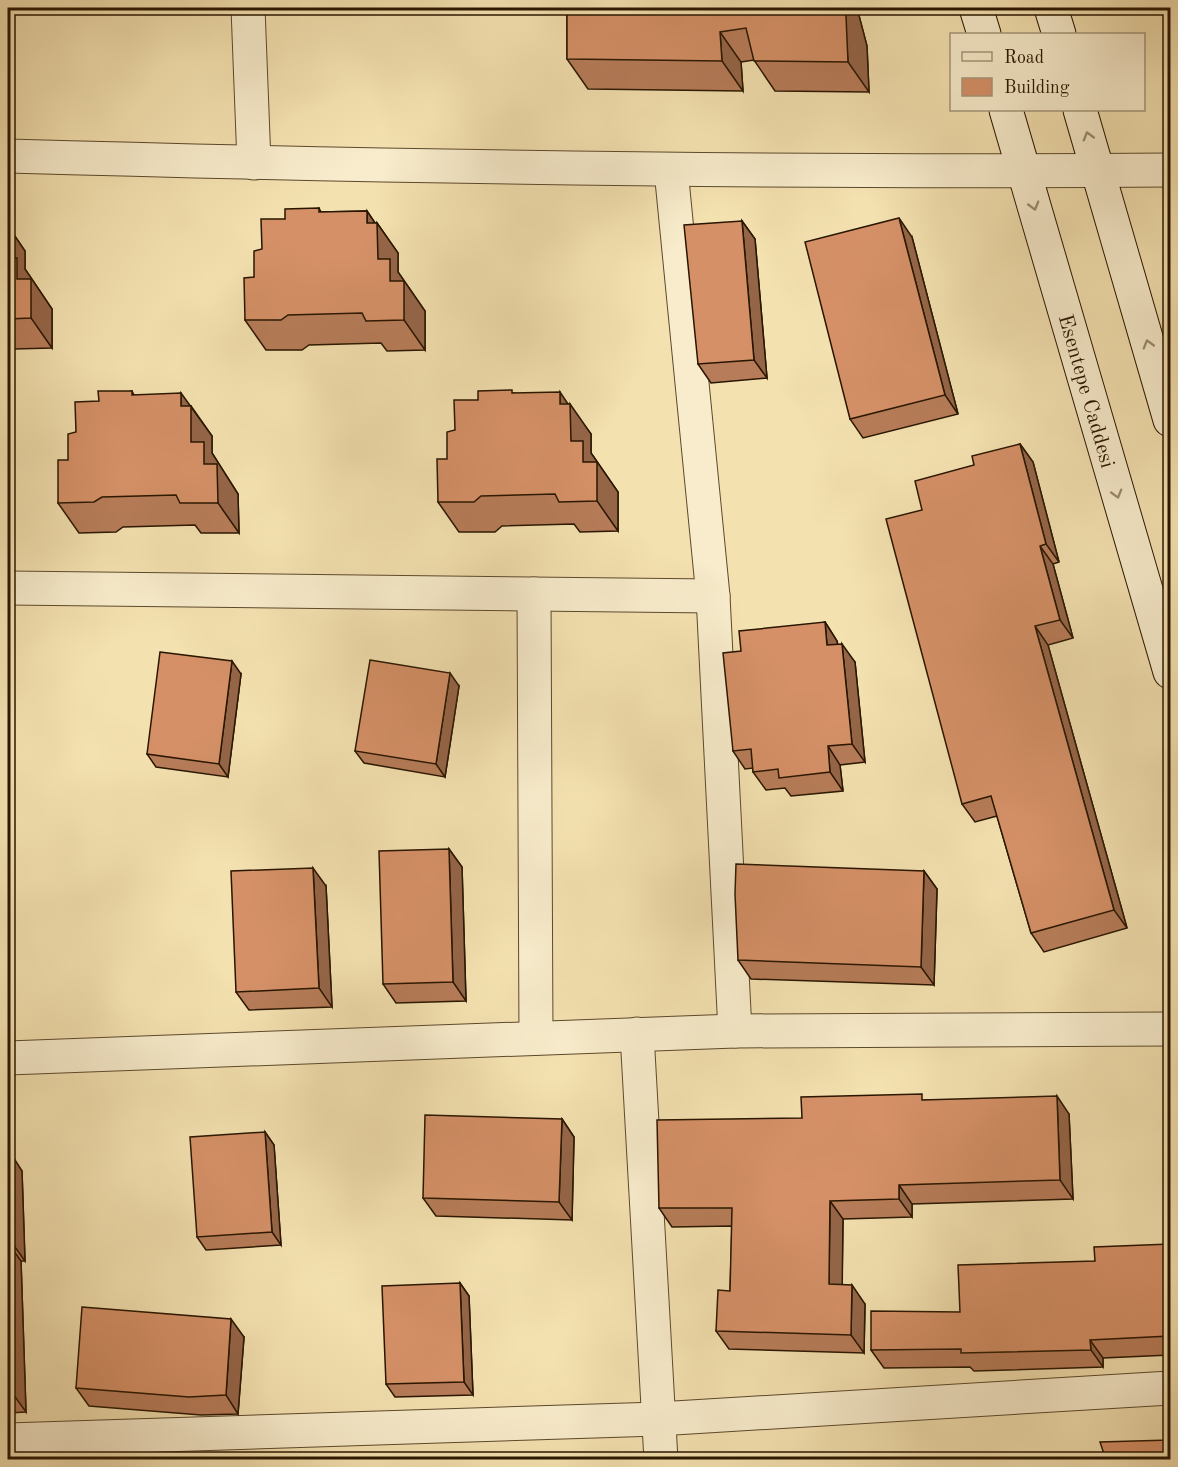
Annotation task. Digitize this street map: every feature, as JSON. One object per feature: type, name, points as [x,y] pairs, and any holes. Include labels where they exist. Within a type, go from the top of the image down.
[{"type":"street","points":[[248,8],[254,163]]},
{"type":"street","points":[[976,8],[984,33]]},
{"type":"street","points":[[1051,8],[1059,33]]},
{"type":"street","name":"Esentepe Caddesi","points":[[1006,111],[1170,672]]},
{"type":"street","points":[[1080,111],[1168,400]]},
{"type":"street","points":[[8,156],[254,163],[671,170],[1170,170]]},
{"type":"street","points":[[671,170],[713,596],[735,1031]]},
{"type":"street","points":[[8,588],[713,596]]},
{"type":"street","points":[[534,594],[536,1038]]},
{"type":"street","points":[[8,1058],[735,1031],[1170,1029]]},
{"type":"street","points":[[637,1034],[661,1460]]},
{"type":"street","points":[[8,1440],[293,1445],[658,1419],[1170,1388]]},
{"type":"building","points":[[567,8],[844,8],[848,62],[754,61],[746,28],[720,32],[722,61],[567,59]]},
{"type":"building","points":[[319,208],[319,212],[367,211],[367,223],[377,223],[378,259],[390,259],[390,281],[404,281],[404,320],[366,321],[362,313],[288,315],[281,320],[245,320],[244,278],[254,277],[254,251],[262,249],[261,219],[285,219],[285,209]]},
{"type":"building","points":[[899,218],[945,395],[850,419],[805,242]]},
{"type":"building","points":[[742,221],[754,360],[698,364],[684,225]]},
{"type":"building","points":[[8,258],[17,258],[17,279],[31,279],[31,318],[8,319]]},
{"type":"building","points":[[512,390],[512,393],[560,392],[560,404],[570,404],[571,441],[583,441],[583,462],[597,462],[597,501],[559,502],[555,494],[481,496],[474,502],[438,502],[437,459],[447,459],[447,432],[455,430],[454,400],[478,400],[478,391]]},
{"type":"building","points":[[98,391],[132,391],[132,395],[181,393],[181,406],[191,406],[191,442],[204,442],[204,464],[217,464],[218,503],[180,503],[176,495],[102,497],[94,502],[58,503],[58,460],[68,460],[68,434],[76,432],[75,402],[99,401]]},
{"type":"building","points":[[1020,444],[1046,544],[1040,546],[1060,620],[1035,626],[1114,910],[1031,933],[991,796],[962,804],[886,519],[922,510],[915,481],[974,465],[972,456]]},
{"type":"building","points":[[825,622],[827,645],[842,644],[852,744],[828,746],[830,772],[779,778],[778,769],[753,772],[751,749],[733,751],[723,653],[741,651],[739,631]]},
{"type":"building","points":[[160,652],[232,661],[219,764],[147,754]]},
{"type":"building","points":[[370,660],[450,673],[436,764],[355,751]]},
{"type":"building","points":[[449,849],[453,982],[383,984],[379,851]]},
{"type":"building","points":[[736,864],[924,871],[921,967],[738,960]]},
{"type":"building","points":[[313,868],[319,988],[236,992],[231,871]]},
{"type":"building","points":[[922,1094],[922,1100],[1057,1096],[1060,1180],[899,1185],[899,1199],[830,1201],[829,1284],[852,1285],[851,1335],[716,1331],[718,1290],[730,1291],[732,1208],[659,1208],[657,1120],[802,1118],[801,1097]]},
{"type":"building","points":[[425,1115],[562,1119],[559,1202],[423,1198]]},
{"type":"building","points":[[265,1132],[272,1232],[197,1237],[190,1137]]},
{"type":"building","points":[[8,1152],[10,1152],[12,1243],[8,1243]]},
{"type":"building","points":[[8,1243],[13,1394],[8,1394]]},
{"type":"building","points":[[1170,1244],[1170,1336],[1090,1340],[1091,1350],[961,1353],[961,1349],[871,1350],[871,1311],[960,1312],[958,1265],[1095,1261],[1094,1247]]},
{"type":"building","points":[[460,1283],[464,1382],[386,1384],[382,1286]]},
{"type":"building","points":[[82,1307],[231,1319],[226,1395],[189,1397],[76,1388]]},
{"type":"building","points":[[1170,1440],[1170,1460],[1106,1460],[1100,1442]]}]
